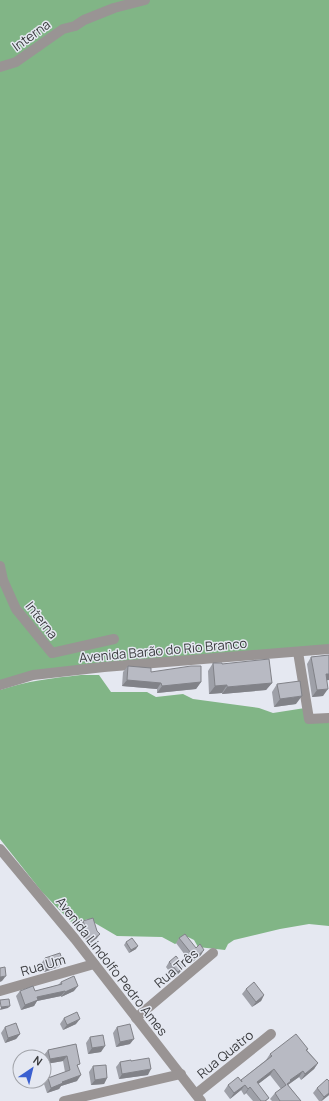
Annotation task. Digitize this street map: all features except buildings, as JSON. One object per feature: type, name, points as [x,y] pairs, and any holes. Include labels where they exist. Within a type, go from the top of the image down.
[{"type":"street","name":"Interna","points":[[0,67],[16,62],[63,29],[75,26],[84,20],[114,8],[145,0]]},
{"type":"street","name":"Interna","points":[[0,566],[3,580],[16,609],[52,654],[114,639]]},
{"type":"street","name":"Avenida Barão do Rio Branco","points":[[0,684],[32,675],[82,669],[329,649]]},
{"type":"street","points":[[298,652],[309,719],[329,718]]},
{"type":"street","name":"Avenida Lindolfo Pedro Ames","points":[[0,849],[75,939],[199,1098]]},
{"type":"street","name":"Rua Três","points":[[136,1018],[213,953]]},
{"type":"street","name":"Rua Um","points":[[0,991],[94,964]]},
{"type":"street","name":"Rua Quatro","points":[[199,1098],[271,1034]]},
{"type":"street","points":[[64,1101],[181,1074]]},
{"type":"green space","points":[[0,0],[329,0],[329,647],[0,681]]},
{"type":"green space","points":[[81,675],[99,675],[111,692],[147,692],[156,697],[183,694],[193,699],[259,708],[273,713],[305,708],[308,723],[329,721],[329,926],[309,924],[280,929],[234,940],[228,944],[225,950],[198,947],[194,940],[188,937],[175,944],[162,937],[117,936],[88,919],[73,924],[42,892],[0,839],[0,690],[30,682]]}]
